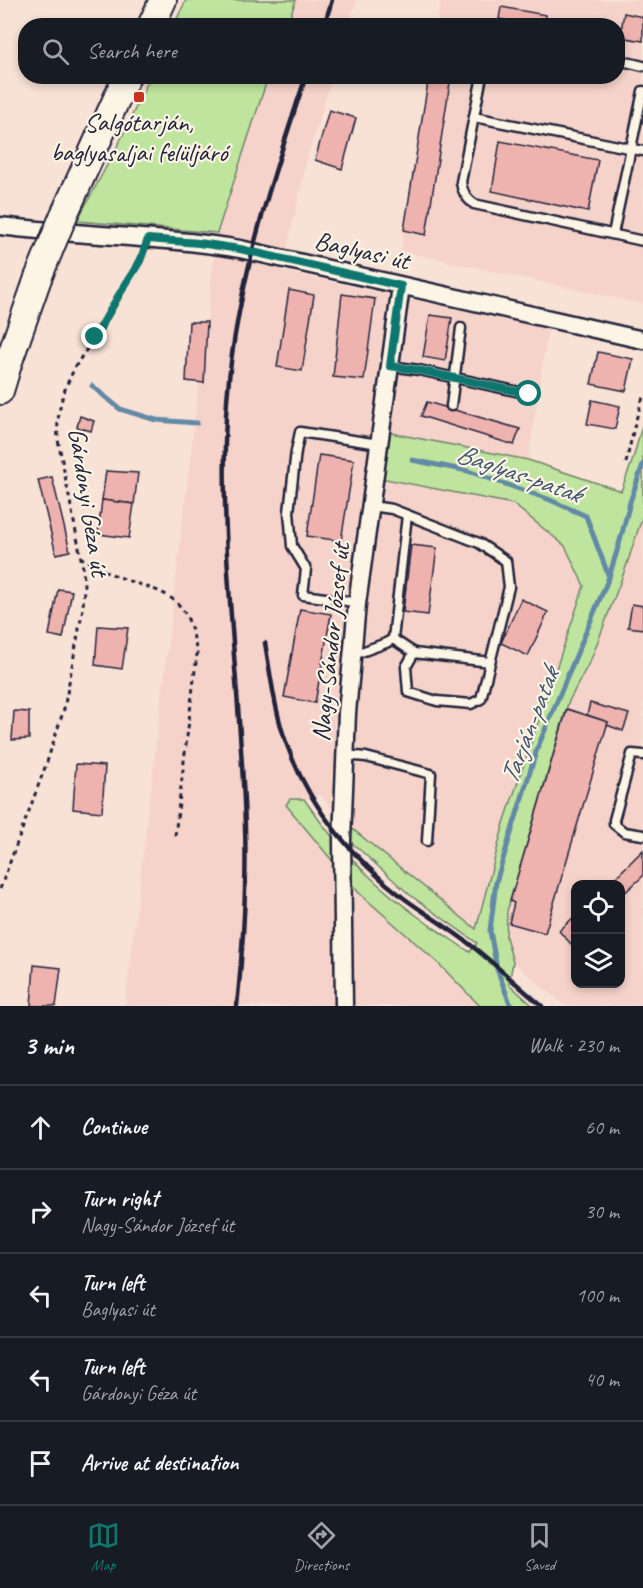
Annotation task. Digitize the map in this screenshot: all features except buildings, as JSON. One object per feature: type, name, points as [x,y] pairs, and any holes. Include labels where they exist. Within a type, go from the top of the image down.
[{"type":"main road","points":[[155,18],[163,0]]},
{"type":"main road","points":[[0,391],[38,278],[64,225],[124,84]]},
{"type":"street","name":"Baglyasi út","points":[[0,226],[64,225],[148,239],[240,249],[643,340]]},
{"type":"street","name":"Nagy-Sándor József út","points":[[344,1006],[342,840],[352,656],[357,604],[401,286]]},
{"type":"lane","points":[[625,62],[643,66]]},
{"type":"lane","points":[[480,84],[460,182],[469,200],[474,204],[643,241]]},
{"type":"lane","points":[[613,234],[643,91]]},
{"type":"lane","points":[[474,117],[643,151]]},
{"type":"lane","points":[[451,406],[461,328]]},
{"type":"lane","points":[[390,366],[454,377],[529,394]]},
{"type":"lane","points":[[357,604],[303,595],[306,568],[292,546],[289,512],[296,451],[300,432],[379,444]]},
{"type":"lane","points":[[371,506],[392,509],[479,543],[506,561],[509,587],[481,699],[471,704],[437,701],[408,692],[406,668],[414,653]]},
{"type":"lane","points":[[393,639],[407,515]]},
{"type":"lane","points":[[393,639],[414,653],[490,662]]},
{"type":"lane","points":[[352,656],[393,639]]},
{"type":"lane","points":[[643,755],[632,754],[614,820],[615,825],[624,832],[643,835]]},
{"type":"lane","points":[[345,755],[366,757],[432,774],[427,841]]},
{"type":"path","name":"Gárdonyi Géza út","points":[[0,889],[47,762],[64,708],[83,609],[84,586],[81,557],[58,440],[59,405],[77,363],[140,261],[148,239]]},
{"type":"path","points":[[627,463],[643,397]]},
{"type":"path","points":[[81,557],[93,566],[122,579],[169,596],[179,604],[193,633],[197,654],[175,836]]},
{"type":"shaded area","points":[[296,0],[357,0],[351,18],[290,18]]},
{"type":"shaded area","points":[[441,0],[643,0],[643,304],[401,251],[428,84],[625,84],[625,18],[438,18]]},
{"type":"shaded area","points":[[266,84],[330,84],[307,159],[282,271],[548,329],[528,460],[381,431],[375,477],[513,504],[565,546],[584,586],[504,823],[476,929],[342,821],[321,795],[290,799],[286,805],[359,893],[437,962],[480,1006],[125,1006],[217,233]]},
{"type":"shaded area","points":[[643,515],[643,1006],[565,1006],[513,962],[506,937],[507,911],[568,703],[592,657]]},
{"type":"green space","points":[[186,0],[296,0],[290,18],[177,18]]},
{"type":"green space","points":[[147,84],[266,84],[217,233],[77,221],[120,141]]},
{"type":"green space","points":[[643,422],[643,515],[592,657],[568,703],[507,911],[506,937],[513,962],[509,984],[533,1006],[480,1006],[437,962],[359,893],[286,805],[290,799],[304,799],[346,853],[377,883],[412,912],[470,952],[477,943],[410,895],[351,842],[350,827],[476,929],[504,823],[584,586],[565,546],[513,504],[375,477],[381,431],[528,460],[621,491]]},
{"type":"waterway","points":[[92,386],[120,409],[156,420],[197,423]]},
{"type":"waterway","name":"Baglyas-patak","points":[[412,460],[468,471],[548,499],[586,516],[609,577]]},
{"type":"waterway","name":"Tarján-patak","points":[[511,1006],[497,969],[490,931],[496,882],[537,749],[609,577],[643,464]]},
{"type":"railway","points":[[326,18],[332,0]]},
{"type":"railway","points":[[237,1006],[244,916],[245,849],[243,776],[225,519],[226,416],[236,329],[244,286],[266,201],[303,84]]},
{"type":"railway","points":[[265,643],[276,708],[287,745],[308,790],[335,831],[386,883],[472,946],[542,1006]]},
{"type":"place","name":"Salgótarján, baglyasaljai felüljáró","points":[[139,97]]},
{"type":"route","points":[[95,337],[140,261],[148,239],[199,243],[262,254],[401,286],[390,366],[529,394]]}]
